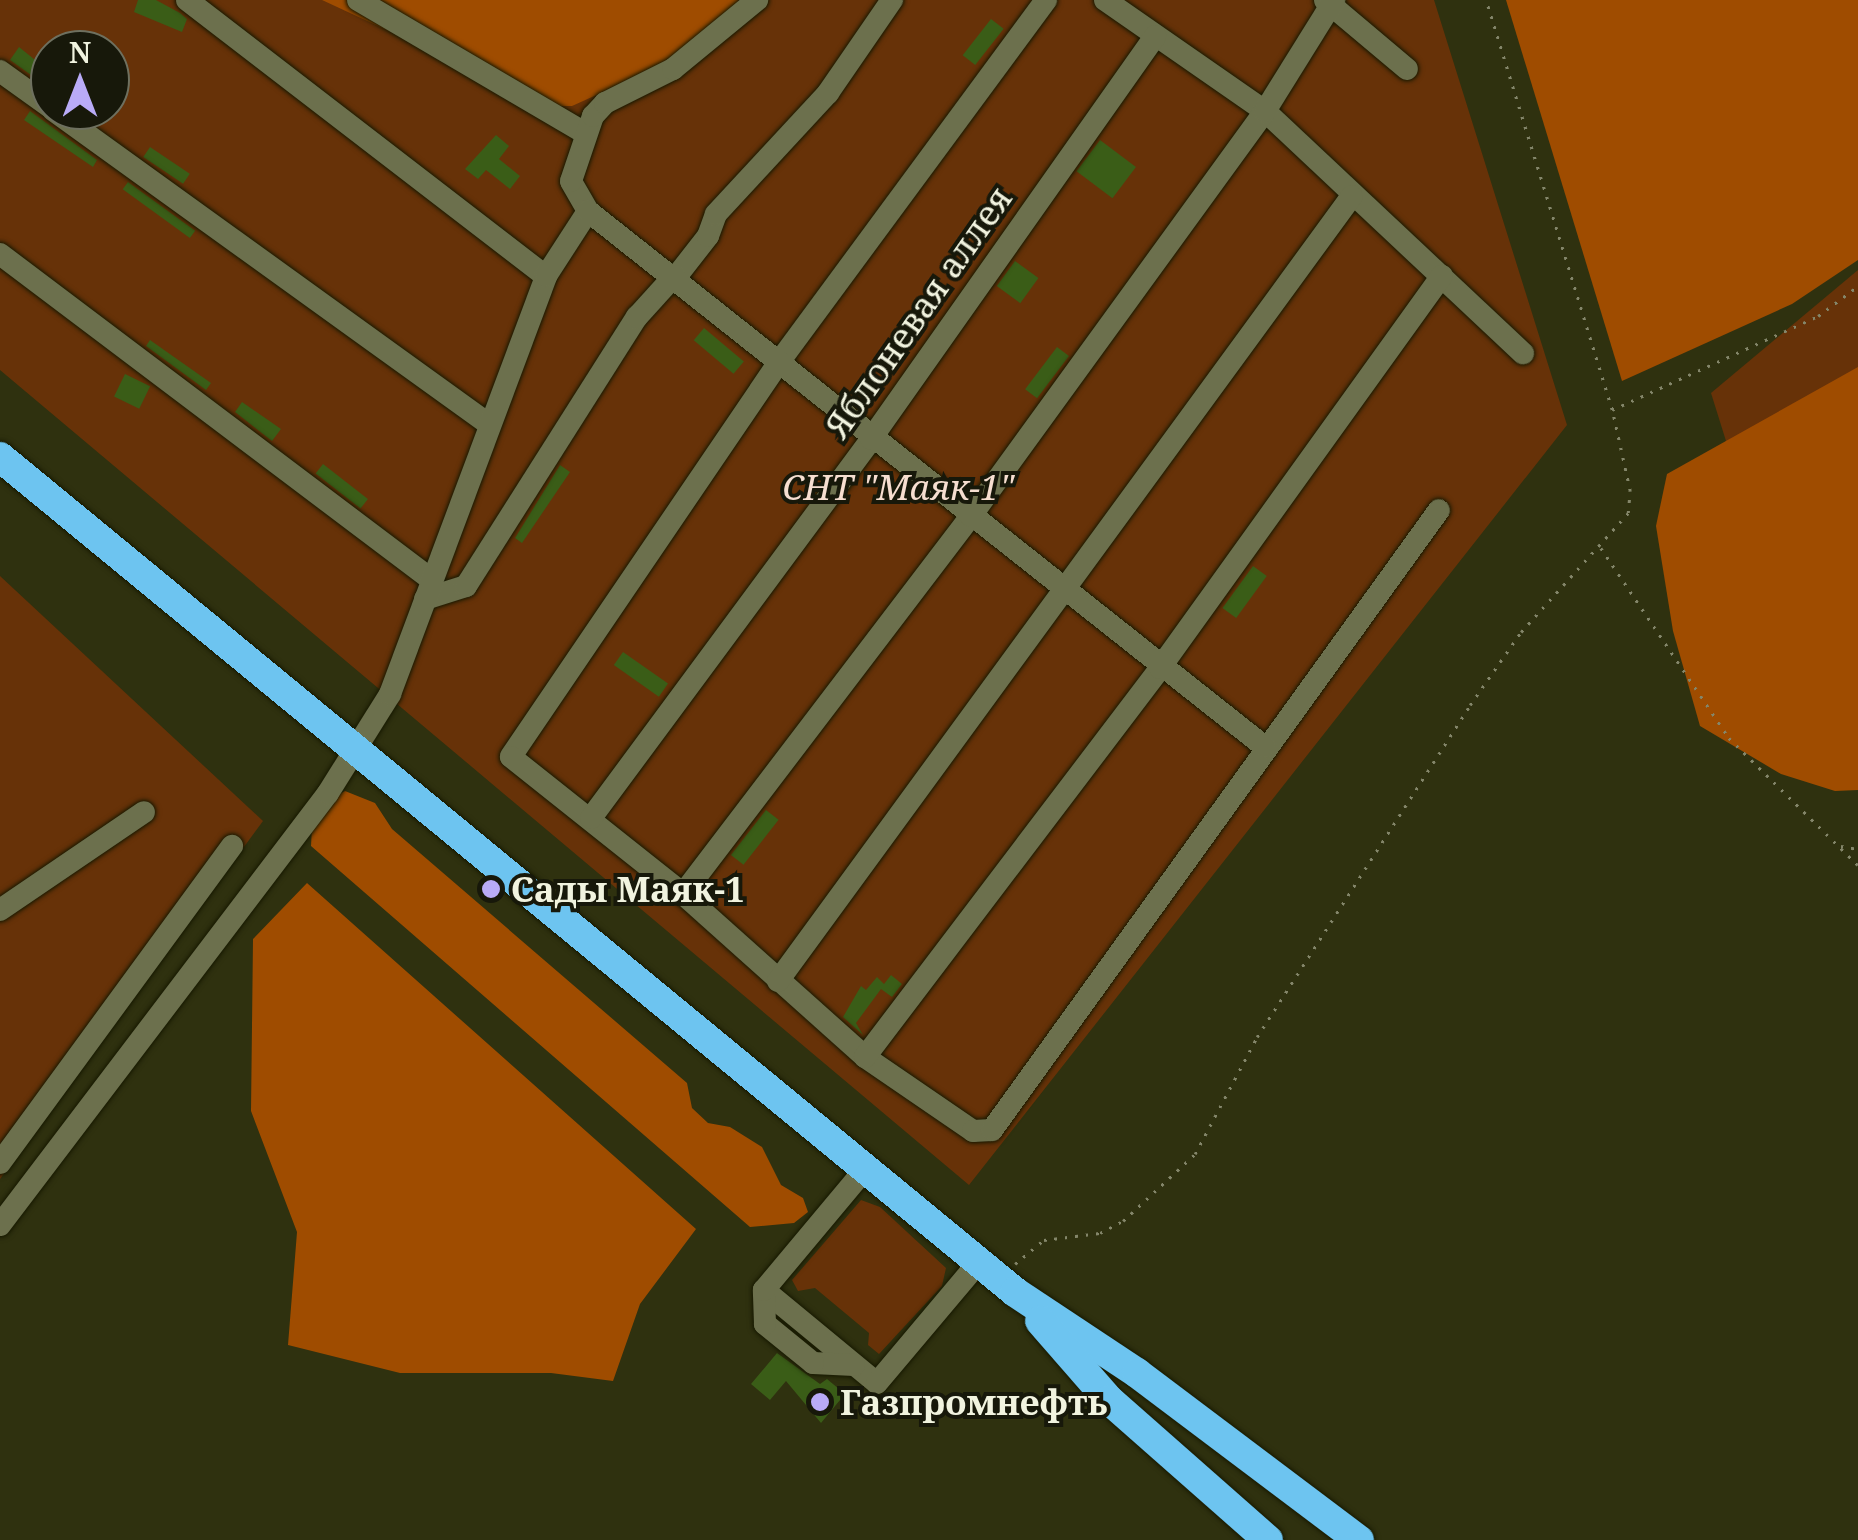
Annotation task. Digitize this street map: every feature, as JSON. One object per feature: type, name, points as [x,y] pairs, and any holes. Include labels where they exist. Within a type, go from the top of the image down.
[{"type":"highway","points":[[0,457],[998,1278],[1137,1372],[1359,1540]]},
{"type":"highway","points":[[998,1278],[1110,1400],[1268,1540]]},
{"type":"lane","points":[[187,0],[546,276]]},
{"type":"lane","points":[[358,0],[586,134]]},
{"type":"lane","points":[[757,0],[673,69],[605,103],[586,134],[571,181],[588,211],[1160,668],[1266,747]]},
{"type":"lane","points":[[0,254],[429,589],[466,586],[637,317],[708,236],[716,214],[828,93],[892,0]]},
{"type":"lane","points":[[1046,0],[779,362],[511,758],[684,894],[864,1057],[973,1131],[992,1130],[1439,510]]},
{"type":"lane","points":[[1104,0],[1265,111],[1524,353]]},
{"type":"lane","points":[[684,894],[971,516],[1265,111],[1330,2],[1407,68]]},
{"type":"lane","name":"Яблоневая аллея","points":[[591,818],[871,439],[1155,36]]},
{"type":"lane","points":[[0,72],[30,93]]},
{"type":"lane","points":[[81,130],[487,423]]},
{"type":"lane","points":[[778,981],[1352,196]]},
{"type":"lane","points":[[0,1225],[358,748],[390,694],[487,423],[546,276],[588,211]]},
{"type":"lane","points":[[864,1057],[1160,668],[1442,276]]},
{"type":"lane","points":[[0,910],[144,812]]},
{"type":"lane","points":[[0,1164],[232,846]]},
{"type":"lane","points":[[866,1168],[764,1290],[877,1383],[998,1278]]},
{"type":"path","points":[[998,1278],[1044,1240],[1100,1233],[1124,1221],[1195,1154],[1257,1036],[1470,705],[1521,632],[1628,514],[1630,491],[1612,410],[1486,0]]},
{"type":"path","points":[[1612,410],[1818,316],[1858,286]]},
{"type":"path","points":[[1600,546],[1729,738],[1858,865]]},
{"type":"path","points":[[1839,846],[1858,849]]},
{"type":"green space","name":"СНТ \"Маяк-1\"","points":[[0,0],[1434,0],[1567,425],[969,1185],[0,370]]},
{"type":"green space","points":[[1858,270],[1858,412],[1731,457],[1711,393]]},
{"type":"green space","points":[[0,576],[263,821],[0,1179]]},
{"type":"green space","points":[[861,1200],[880,1207],[946,1268],[942,1286],[879,1354],[868,1345],[869,1333],[815,1288],[798,1291],[792,1280]]},
{"type":"shaded area","points":[[322,0],[737,0],[743,4],[683,56],[572,106],[523,106],[490,78]]},
{"type":"shaded area","points":[[1506,0],[1858,0],[1858,260],[1792,304],[1622,381]]},
{"type":"shaded area","points":[[1858,367],[1858,790],[1835,791],[1781,774],[1700,726],[1673,631],[1656,526],[1667,474]]},
{"type":"shaded area","points":[[345,791],[375,803],[392,829],[687,1083],[692,1108],[708,1123],[730,1127],[762,1147],[781,1185],[803,1198],[808,1212],[794,1223],[750,1227],[311,846],[312,825],[328,801]]},
{"type":"shaded area","points":[[307,883],[696,1229],[640,1304],[613,1381],[551,1373],[400,1373],[288,1345],[297,1232],[251,1111],[253,939]]},
{"type":"building","points":[[138,0],[156,0],[180,13],[187,19],[182,32],[134,12]]},
{"type":"building","points":[[991,19],[1004,29],[975,65],[963,55]]},
{"type":"building","points":[[19,47],[30,56],[30,74],[10,60]]},
{"type":"building","points":[[39,130],[56,130],[97,160],[93,167]]},
{"type":"building","points":[[496,135],[509,146],[499,159],[520,176],[510,189],[486,170],[478,179],[465,169]]},
{"type":"building","points":[[1100,140],[1136,167],[1112,198],[1077,171]]},
{"type":"building","points":[[150,147],[190,174],[183,184],[143,157]]},
{"type":"building","points":[[128,182],[195,231],[190,238],[123,189]]},
{"type":"building","points":[[1015,261],[1038,278],[1020,303],[997,286]]},
{"type":"building","points":[[704,328],[744,361],[734,374],[694,340]]},
{"type":"building","points":[[150,340],[211,383],[206,390],[146,346]]},
{"type":"building","points":[[1057,347],[1069,356],[1037,398],[1025,389]]},
{"type":"building","points":[[125,374],[150,386],[139,409],[114,396]]},
{"type":"building","points":[[242,402],[281,429],[272,441],[235,412]]},
{"type":"building","points":[[323,464],[368,499],[361,509],[316,473]]},
{"type":"building","points":[[560,465],[570,472],[522,543],[515,538]]},
{"type":"building","points":[[1253,566],[1267,576],[1236,618],[1222,608]]},
{"type":"building","points":[[623,652],[668,684],[659,697],[614,665]]},
{"type":"building","points":[[766,810],[779,820],[744,865],[731,855]]},
{"type":"building","points":[[891,975],[902,984],[892,997],[881,989],[856,1023],[863,1035],[843,1017],[861,986],[866,990],[877,977],[884,984]]},
{"type":"building","points":[[777,1353],[820,1384],[827,1379],[845,1394],[821,1423],[786,1381],[770,1400],[751,1384]]},
{"type":"place","name":"Сады Маяк-1","points":[[491,889]]},
{"type":"place","name":"Газпромнефть","points":[[820,1402]]}]
